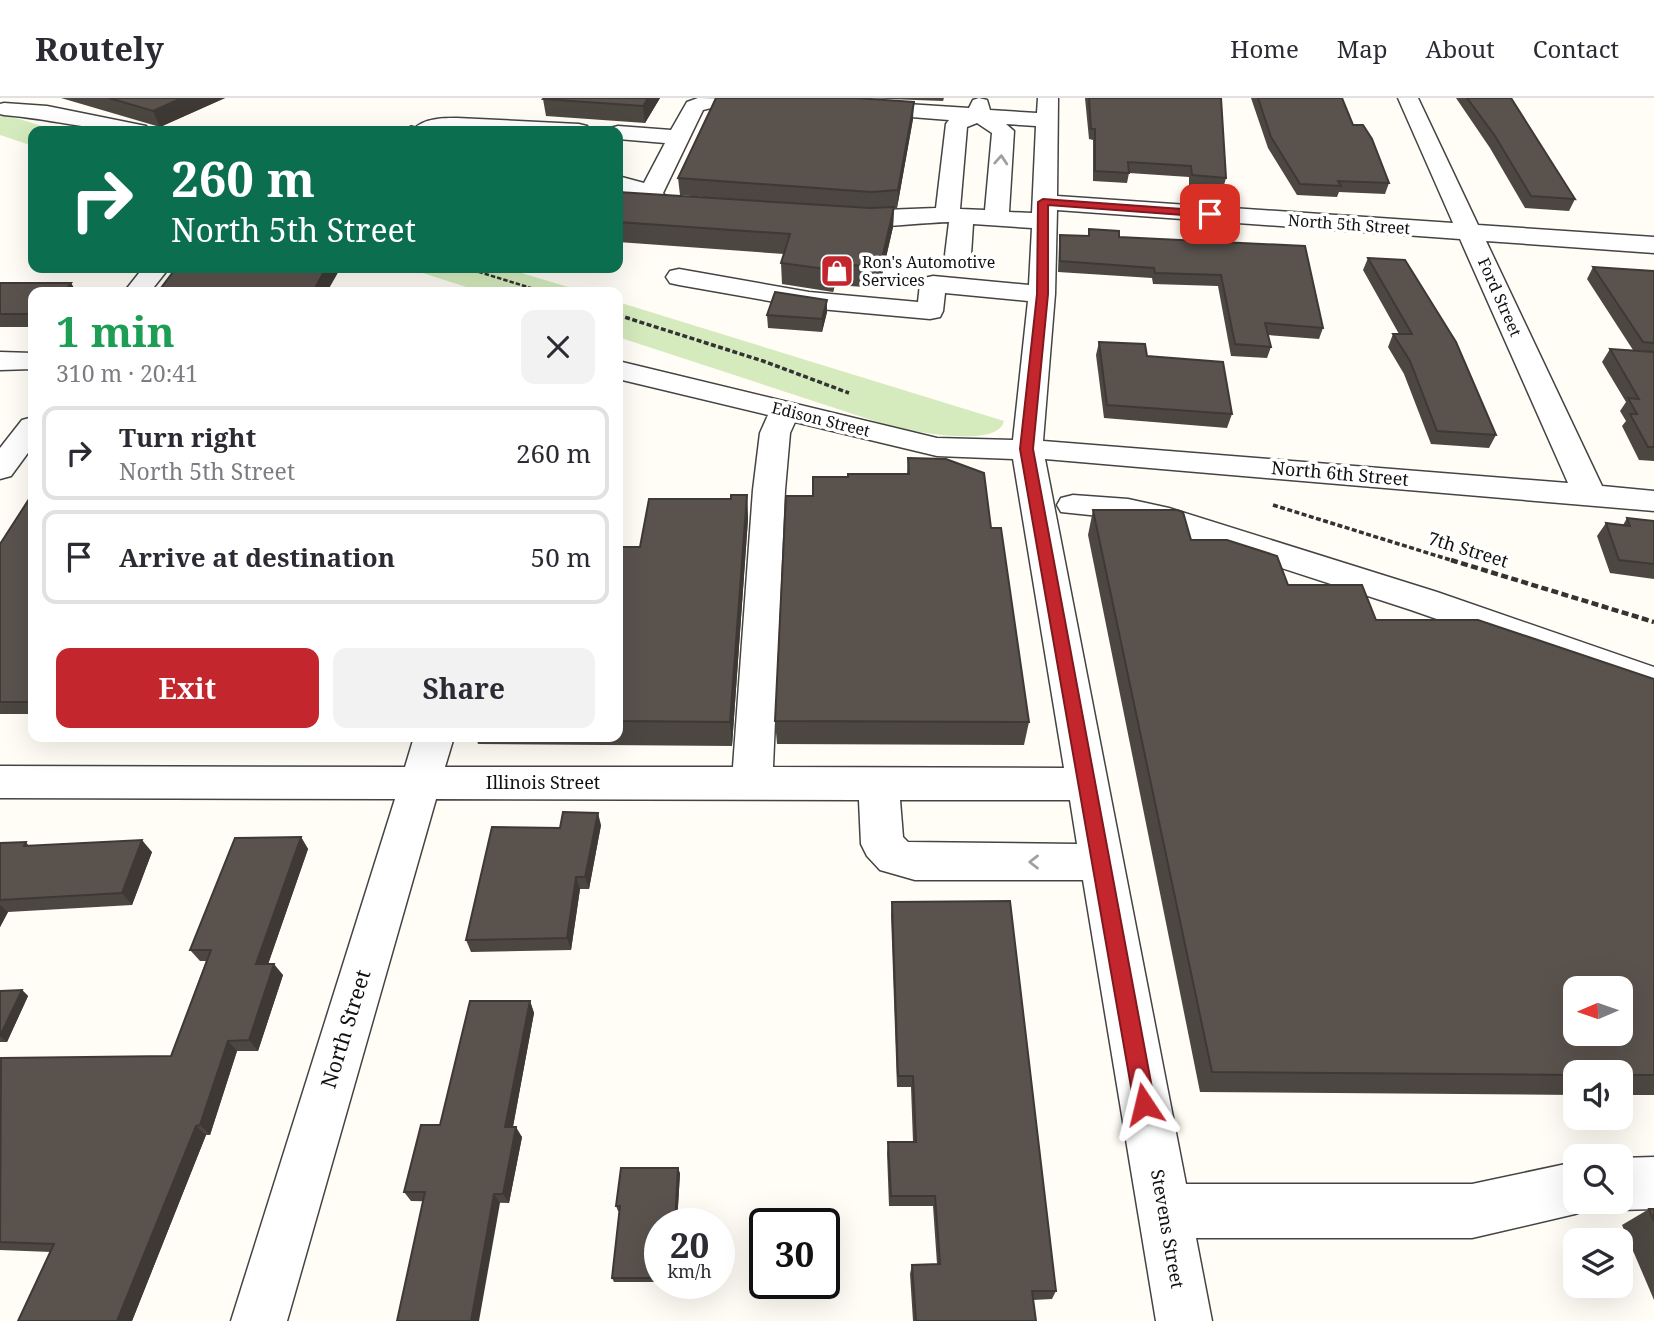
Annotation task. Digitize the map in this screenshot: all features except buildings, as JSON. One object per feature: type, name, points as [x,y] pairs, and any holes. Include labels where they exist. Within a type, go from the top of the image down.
[{"type":"street","name":"Ford Street","points":[[1408,98],[1590,496]]},
{"type":"street","points":[[651,193],[694,106],[717,99],[773,101]]},
{"type":"street","points":[[842,106],[972,112],[1047,109]]},
{"type":"street","points":[[1,107],[47,112],[114,126]]},
{"type":"street","name":"Stevens Street","points":[[1047,109],[1042,294],[1027,449],[1184,1321]]},
{"type":"street","points":[[958,255],[955,215],[972,112]]},
{"type":"street","points":[[972,112],[1003,131],[996,218]]},
{"type":"street","points":[[437,126],[492,126]]},
{"type":"street","points":[[623,133],[678,137]]},
{"type":"street","points":[[623,185],[651,193],[659,203],[718,209]]},
{"type":"street","name":"North 5th Street","points":[[815,215],[870,219],[955,215],[996,218],[1043,211],[1471,232],[1654,245]]},
{"type":"street","points":[[141,287],[152,273]]},
{"type":"street","points":[[679,277],[809,300],[930,311],[933,284],[1042,294]]},
{"type":"street","points":[[0,361],[28,361]]},
{"type":"street","name":"Edison Street","points":[[623,371],[937,447],[957,450],[1027,449]]},
{"type":"street","points":[[752,784],[769,490],[775,433],[785,410]]},
{"type":"street","points":[[0,469],[28,433]]},
{"type":"street","name":"North 6th Street","points":[[1027,449],[1654,502]]},
{"type":"street","points":[[1073,505],[1128,509],[1157,516],[1424,601],[1654,681]]},
{"type":"street","name":"North Street","points":[[259,1321],[432,742]]},
{"type":"street","name":"Illinois Street","points":[[0,782],[1087,784]]},
{"type":"street","points":[[879,784],[882,844],[895,857],[915,862],[1102,862]]},
{"type":"street","points":[[1633,1184],[1654,1184]]},
{"type":"street","points":[[1163,1211],[1472,1211],[1563,1191]]},
{"type":"path","points":[[482,273],[528,287]]},
{"type":"path","points":[[623,317],[763,361]]},
{"type":"path","name":"7th Street","points":[[1273,505],[1654,622]]},
{"type":"green space","points":[[0,113],[42,126],[28,126],[28,144],[0,135]]},
{"type":"green space","points":[[423,273],[522,273],[568,287],[466,287]]},
{"type":"green space","points":[[623,304],[1004,421],[998,429],[972,436],[893,427],[623,339]]},
{"type":"place","name":"Ron's Automotive Services","points":[[837,271]]},
{"type":"route","points":[[1144,1104],[1027,449],[1042,294],[1043,202],[1210,214]]}]
